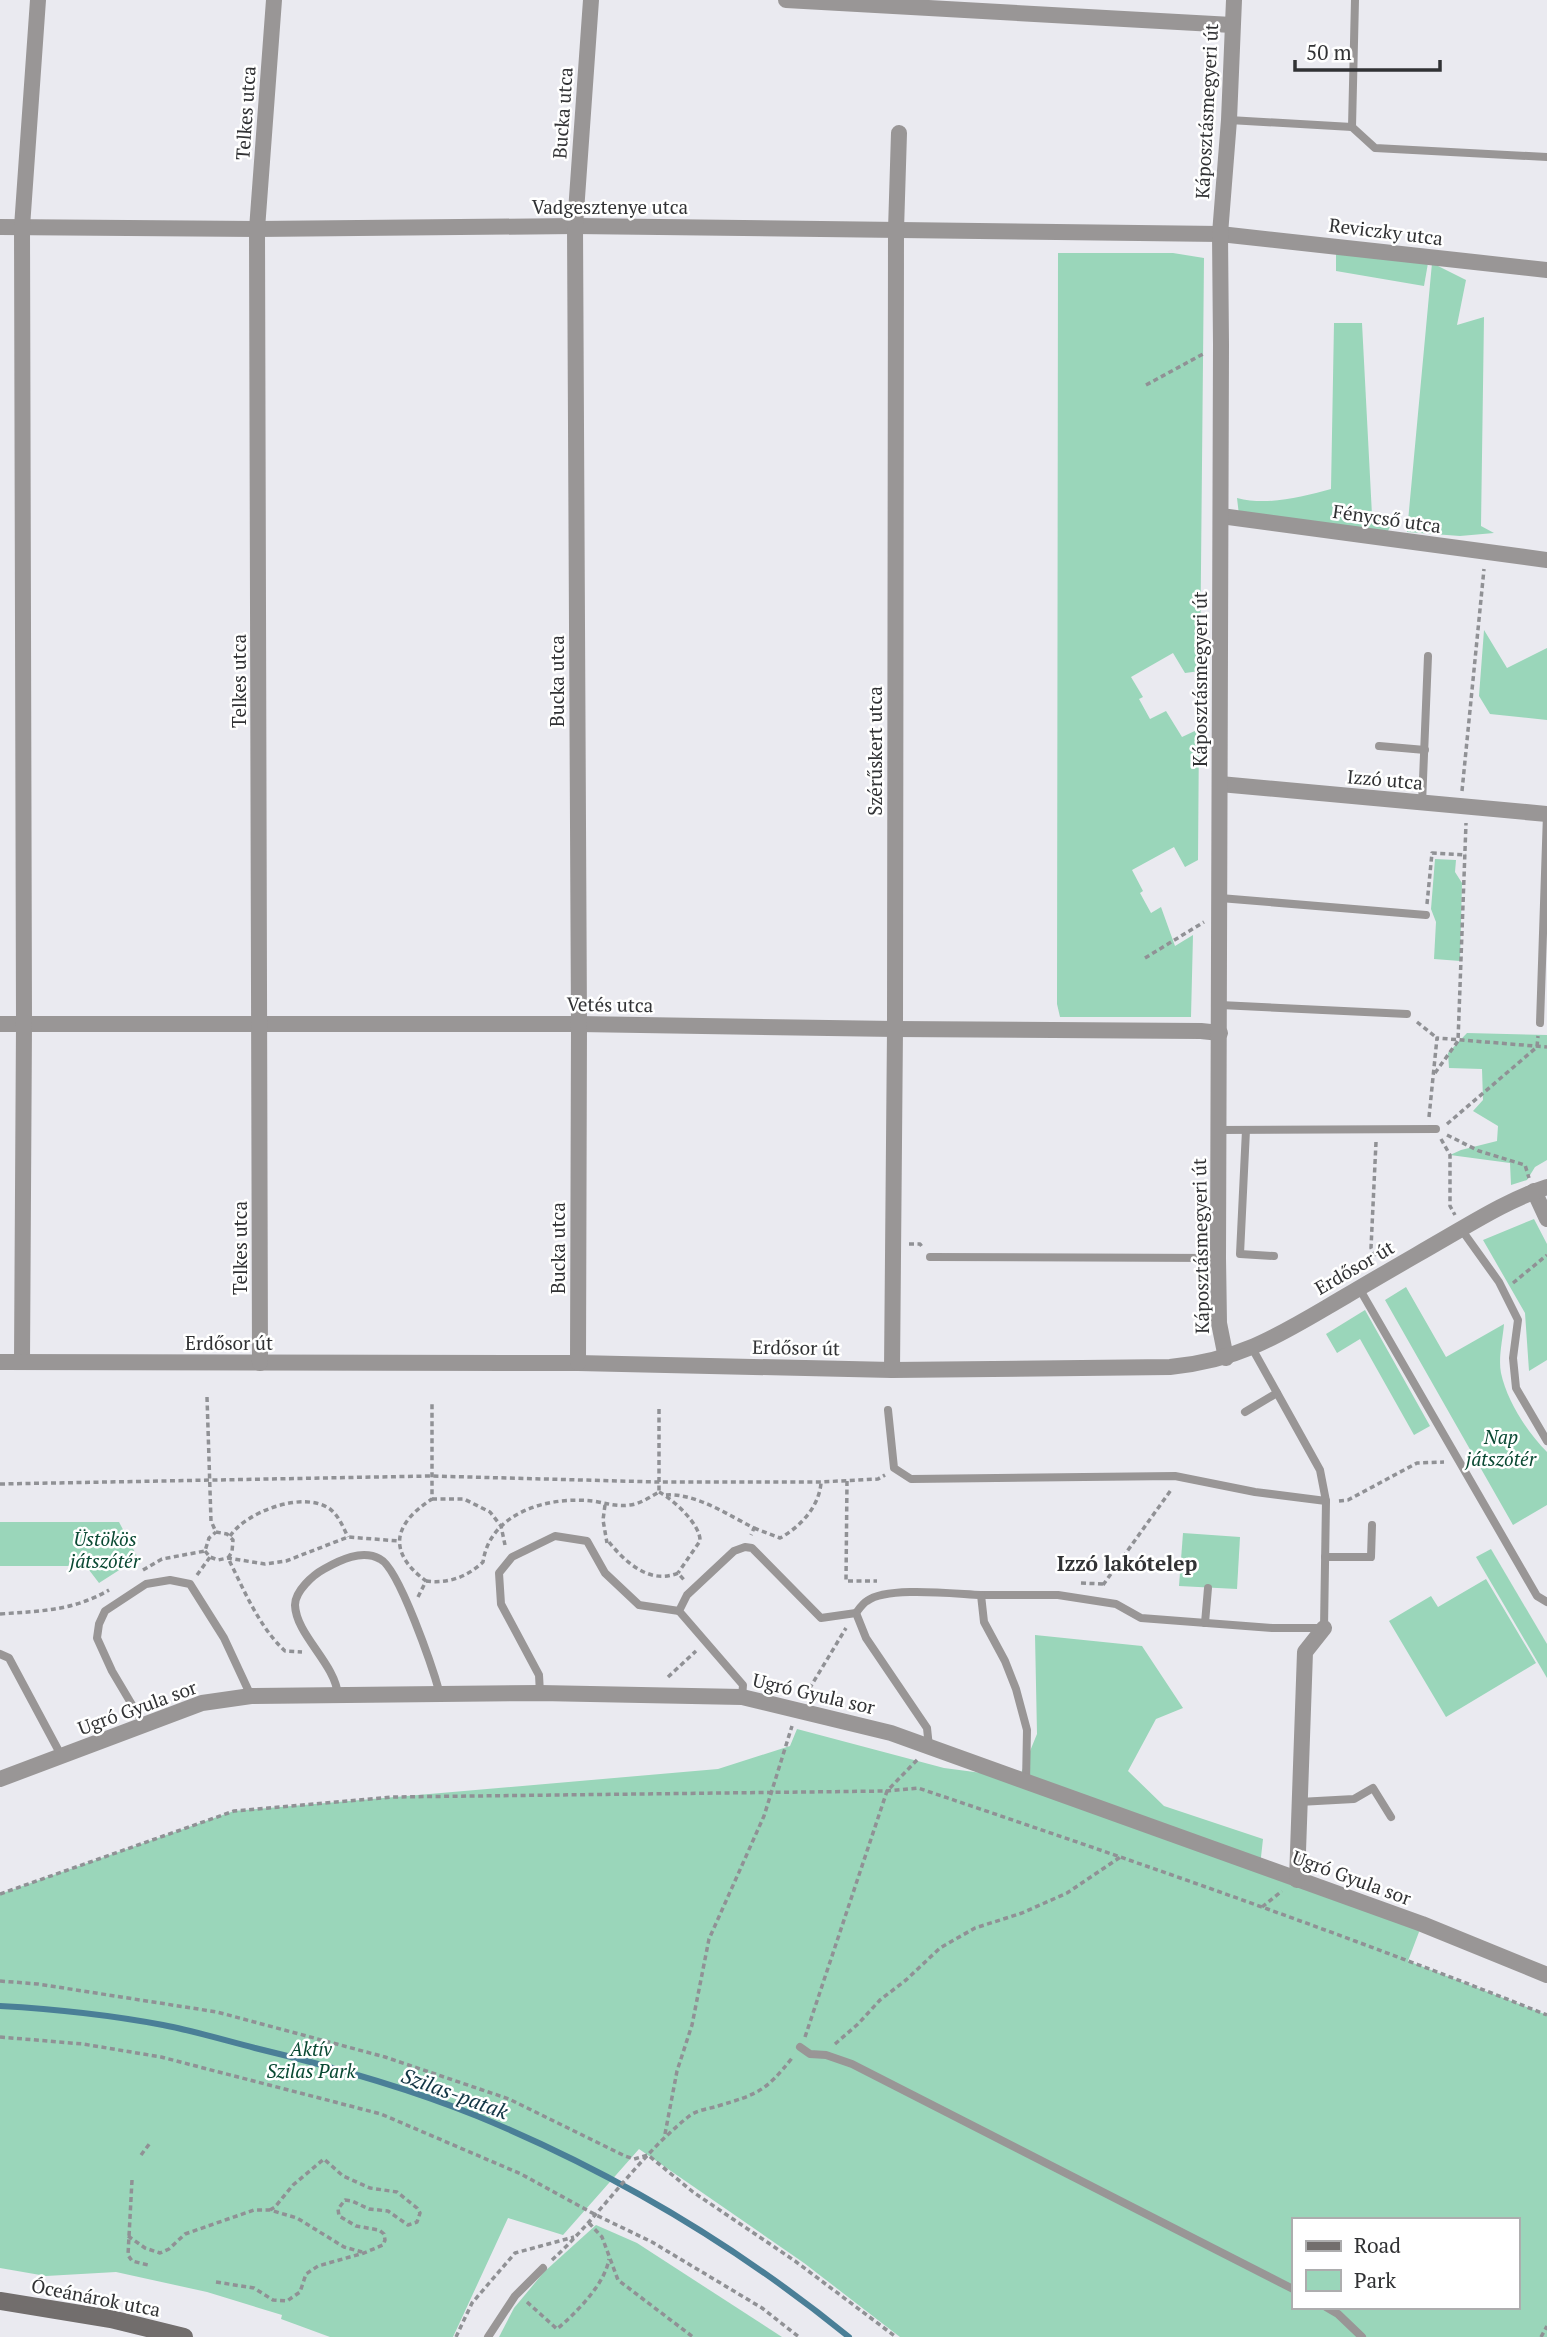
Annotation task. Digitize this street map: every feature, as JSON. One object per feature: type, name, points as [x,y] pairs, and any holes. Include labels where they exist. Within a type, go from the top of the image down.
[{"type":"street","points":[[22,1361],[22,227],[38,0]]},
{"type":"street","name":"Telkes utca","points":[[260,1363],[257,229],[274,0]]},
{"type":"street","name":"Bucka utca","points":[[578,1363],[575,226],[592,0]]},
{"type":"street","points":[[786,0],[1232,25]]},
{"type":"street","name":"Káposztásmegyeri út","points":[[1226,1358],[1219,1323],[1218,1258],[1220,233],[1229,120],[1234,0]]},
{"type":"street","name":"Szérűskert utca","points":[[892,1370],[896,230],[899,133]]},
{"type":"street","name":"Vadgesztenye utca","points":[[0,227],[257,229],[575,226],[1220,233]]},
{"type":"street","name":"Reviczky utca","points":[[1220,233],[1547,270]]},
{"type":"street","name":"Fénycső utca","points":[[1221,516],[1547,560]]},
{"type":"street","name":"Izzó utca","points":[[1220,784],[1547,814]]},
{"type":"street","name":"Vetés utca","points":[[0,1024],[579,1024],[1220,1033]]},
{"type":"street","points":[[1540,1189],[1547,1219]]},
{"type":"street","name":"Erdősor út","points":[[0,1362],[578,1363],[892,1370],[1170,1367],[1199,1364],[1226,1358],[1274,1338],[1461,1229],[1540,1189]]},
{"type":"street","points":[[1297,1880],[1305,1652],[1324,1628]]},
{"type":"street","name":"Ugró Gyula sor","points":[[0,1779],[202,1703],[251,1696],[540,1693],[742,1697],[891,1733],[1422,1924],[1547,1975]]},
{"type":"street","name":"Óceánárok utca","points":[[0,2301],[111,2319],[184,2337]]},
{"type":"lane","points":[[1352,127],[1355,0]]},
{"type":"lane","points":[[1229,120],[1352,127],[1375,148],[1547,157]]},
{"type":"lane","points":[[1422,804],[1428,656]]},
{"type":"lane","points":[[1379,746],[1425,750]]},
{"type":"lane","points":[[1540,1023],[1547,814]]},
{"type":"lane","points":[[1220,898],[1426,915]]},
{"type":"lane","points":[[1220,1005],[1407,1014]]},
{"type":"lane","points":[[1219,1130],[1436,1129]]},
{"type":"lane","points":[[1246,1130],[1240,1254],[1274,1256]]},
{"type":"lane","points":[[1461,1229],[1503,1291],[1518,1320],[1513,1358],[1517,1388],[1547,1441]]},
{"type":"lane","points":[[930,1257],[1218,1258]]},
{"type":"lane","points":[[1359,1288],[1537,1596],[1547,1602]]},
{"type":"lane","points":[[678,1611],[693,1589],[734,1551],[745,1547],[752,1548],[821,1618],[856,1613],[866,1601],[875,1597],[904,1592],[1058,1595],[1116,1604],[1142,1619],[1272,1628],[1324,1628],[1326,1501],[1320,1470],[1252,1348]]},
{"type":"lane","points":[[1245,1412],[1277,1393]]},
{"type":"lane","points":[[888,1410],[894,1468],[911,1479],[1175,1476],[1255,1492],[1326,1501]]},
{"type":"lane","points":[[1325,1557],[1371,1557],[1371,1525]]},
{"type":"lane","points":[[540,1693],[539,1675],[501,1604],[499,1573],[512,1557],[555,1535],[587,1541],[605,1573],[639,1605],[678,1611],[743,1685],[742,1697]]},
{"type":"lane","points":[[338,1695],[337,1683],[301,1624],[295,1604],[300,1590],[322,1570],[355,1555],[371,1555],[383,1560],[401,1590],[429,1655],[440,1694]]},
{"type":"lane","points":[[144,1725],[112,1671],[97,1638],[99,1625],[106,1611],[146,1584],[170,1580],[190,1584],[224,1638],[251,1696]]},
{"type":"lane","points":[[1205,1623],[1208,1588]]},
{"type":"lane","points":[[981,1595],[984,1622],[1005,1661],[1027,1730],[1026,1783]]},
{"type":"lane","points":[[856,1613],[866,1637],[927,1728],[929,1747]]},
{"type":"lane","points":[[0,1654],[9,1658],[62,1757]]},
{"type":"lane","points":[[1299,1802],[1354,1799],[1373,1788],[1391,1817]]},
{"type":"lane","points":[[800,2047],[810,2054],[826,2055],[852,2064],[1292,2288]]},
{"type":"lane","points":[[488,2337],[517,2293],[543,2268]]},
{"type":"lane","points":[[1329,2309],[1338,2314],[1362,2337]]},
{"type":"path","points":[[1146,385],[1221,344]]},
{"type":"path","points":[[1435,1073],[1458,1041],[1466,855],[1466,807],[1462,788],[1487,553]]},
{"type":"path","points":[[1426,915],[1432,853],[1466,855]]},
{"type":"path","points":[[1145,958],[1203,922],[1220,922]]},
{"type":"path","points":[[1407,1014],[1437,1038],[1547,1047]]},
{"type":"path","points":[[1437,1038],[1429,1120],[1450,1155],[1450,1206],[1461,1229]]},
{"type":"path","points":[[1436,1129],[1449,1123],[1537,1046]]},
{"type":"path","points":[[1436,1129],[1479,1151],[1525,1165],[1540,1189]]},
{"type":"path","points":[[1376,1130],[1371,1248],[1385,1273]]},
{"type":"path","points":[[1503,1291],[1547,1255]]},
{"type":"path","points":[[207,1397],[211,1521],[216,1532],[230,1536],[233,1540],[234,1546],[228,1558]]},
{"type":"path","points":[[432,1404],[432,1499]]},
{"type":"path","points":[[658,1482],[659,1406]]},
{"type":"path","points":[[1326,1501],[1348,1500],[1417,1463],[1446,1462],[1455,1455]]},
{"type":"path","points":[[0,1484],[431,1476],[658,1482],[821,1482],[878,1479],[894,1468]]},
{"type":"path","points":[[1102,1602],[1102,1584],[1173,1487],[1175,1476]]},
{"type":"path","points":[[847,1481],[846,1581],[860,1581]]},
{"type":"path","points":[[666,1495],[677,1494],[708,1505],[780,1538],[800,1525],[820,1494],[821,1482]]},
{"type":"path","points":[[605,1505],[605,1535],[630,1564],[644,1572],[661,1576],[678,1573],[700,1541],[700,1534],[693,1522],[666,1495],[659,1492]]},
{"type":"path","points":[[406,1606],[416,1600],[426,1581],[412,1569],[404,1557],[399,1536],[408,1518],[432,1499],[464,1499],[490,1512],[501,1526],[506,1550],[512,1557]]},
{"type":"path","points":[[230,1536],[237,1525],[254,1515],[274,1507],[309,1503],[331,1510],[348,1537]]},
{"type":"path","points":[[745,1547],[754,1528]]},
{"type":"path","points":[[205,1551],[209,1538],[216,1532]]},
{"type":"path","points":[[205,1551],[218,1560],[228,1558],[265,1564],[286,1561],[348,1537],[399,1541]]},
{"type":"path","points":[[593,1553],[609,1542]]},
{"type":"path","points":[[139,1572],[162,1559],[205,1551]]},
{"type":"path","points":[[190,1584],[210,1557]]},
{"type":"path","points":[[228,1558],[275,1642],[285,1651],[299,1653],[315,1647]]},
{"type":"path","points":[[678,1573],[693,1589]]},
{"type":"path","points":[[0,1614],[63,1609],[91,1600],[116,1586]]},
{"type":"path","points":[[665,2136],[677,2071],[692,2025],[709,1939],[764,1816],[797,1710],[856,1613]]},
{"type":"path","points":[[666,1696],[668,1678],[705,1643]]},
{"type":"path","points":[[543,2268],[579,2235],[665,2136],[692,2113],[758,2094],[776,2078],[800,2047],[807,2035],[887,1791],[929,1747]]},
{"type":"path","points":[[0,1894],[234,1811],[392,1797],[887,1791],[918,1788],[1122,1856],[1460,1980],[1547,2015]]},
{"type":"path","points":[[826,2055],[880,2000],[940,1948],[975,1928],[1022,1913],[1067,1893],[1108,1868],[1122,1856]]},
{"type":"path","points":[[0,1981],[38,1984],[217,2012],[385,2057],[509,2099],[625,2156],[634,2159],[649,2155]]},
{"type":"path","points":[[0,2037],[83,2044],[161,2057],[381,2114],[521,2174],[596,2216],[652,2242],[762,2308],[799,2337]]},
{"type":"path","points":[[141,2155],[150,2143]]},
{"type":"path","points":[[649,2155],[693,2192],[794,2261],[896,2337]]},
{"type":"path","points":[[216,2282],[254,2288],[273,2300],[287,2301],[300,2292],[306,2274],[318,2266],[363,2253],[383,2245],[386,2240],[379,2230],[356,2227],[339,2216],[338,2209],[345,2200],[363,2207],[388,2211],[408,2225],[413,2225],[419,2219],[420,2213],[397,2192],[370,2188],[343,2176],[324,2160],[293,2185],[270,2210]]},
{"type":"path","points":[[132,2180],[128,2255],[132,2260],[148,2265]]},
{"type":"path","points":[[128,2236],[145,2248],[160,2253],[169,2249],[185,2234],[254,2210],[270,2210],[297,2218],[344,2247],[363,2253]]},
{"type":"path","points":[[589,2223],[602,2237],[618,2280],[693,2337]]},
{"type":"path","points":[[456,2337],[472,2303],[514,2253],[579,2235]]},
{"type":"path","points":[[517,2293],[558,2329],[578,2311],[608,2270],[610,2258]]},
{"type":"path","points":[[1541,2337],[1547,2326]]},
{"type":"green space","points":[[1336,251],[1428,263],[1424,286],[1336,271]]},
{"type":"green space","points":[[1058,253],[1173,253],[1204,258],[1200,671],[1185,673],[1173,653],[1131,677],[1143,697],[1139,699],[1150,719],[1166,711],[1182,737],[1199,729],[1198,860],[1185,867],[1174,847],[1132,870],[1151,913],[1161,907],[1175,946],[1193,935],[1191,1017],[1060,1017],[1057,1004]]},
{"type":"green space","points":[[1432,263],[1466,280],[1457,325],[1484,317],[1481,526],[1494,533],[1460,536],[1407,532]]},
{"type":"green space","points":[[1334,323],[1362,323],[1372,515],[1395,516],[1388,531],[1239,515],[1237,498],[1272,501],[1331,489]]},
{"type":"green space","points":[[1484,630],[1507,668],[1547,648],[1547,720],[1490,714],[1479,696]]},
{"type":"green space","points":[[1435,859],[1456,860],[1455,872],[1462,883],[1460,961],[1434,959],[1436,922],[1431,909]]},
{"type":"green space","points":[[1467,1033],[1547,1035],[1547,1160],[1535,1167],[1527,1180],[1511,1185],[1510,1163],[1450,1155],[1497,1141],[1498,1126],[1473,1111],[1483,1100],[1482,1069],[1449,1068],[1448,1053]]},
{"type":"green space","points":[[1534,1219],[1547,1244],[1547,1360],[1529,1371],[1525,1313],[1483,1240]]},
{"type":"green space","name":"Nap játszótér","points":[[1406,1287],[1446,1357],[1504,1324],[1500,1361],[1504,1384],[1519,1415],[1547,1452],[1547,1505],[1513,1525],[1385,1300]]},
{"type":"green space","points":[[1365,1310],[1430,1426],[1414,1435],[1360,1339],[1337,1353],[1326,1334]]},
{"type":"green space","name":"Üstökös játszótér","points":[[0,1522],[119,1522],[138,1558],[99,1583],[86,1566],[0,1566]]},
{"type":"green space","points":[[1183,1533],[1240,1537],[1237,1589],[1179,1586]]},
{"type":"green space","points":[[1491,1549],[1547,1644],[1547,1678],[1476,1557]]},
{"type":"green space","points":[[1486,1579],[1536,1663],[1446,1717],[1389,1621],[1431,1596],[1438,1607]]},
{"type":"green space","name":"Aktív Szilas Park","points":[[1035,1635],[1142,1646],[1183,1708],[1156,1719],[1128,1771],[1164,1806],[1263,1839],[1260,1866],[1422,1924],[1408,1961],[1547,2015],[1547,2337],[900,2337],[804,2263],[639,2149],[563,2235],[508,2218],[453,2337],[330,2337],[281,2319],[282,2315],[207,2292],[116,2272],[46,2276],[0,2268],[0,1894],[234,1811],[718,1769],[790,1746],[797,1729],[944,1768],[1019,1778],[1037,1734]]},
{"type":"green space","points":[[596,2225],[637,2243],[782,2337],[499,2337],[514,2308],[544,2272]]},
{"type":"waterway","name":"Szilas-patak","points":[[0,2006],[102,2015],[175,2027],[339,2070],[450,2105],[576,2161],[671,2213],[762,2272],[849,2337]]},
{"type":"district","name":"Izzó lakótelep","points":[[1127,1563]]}]
